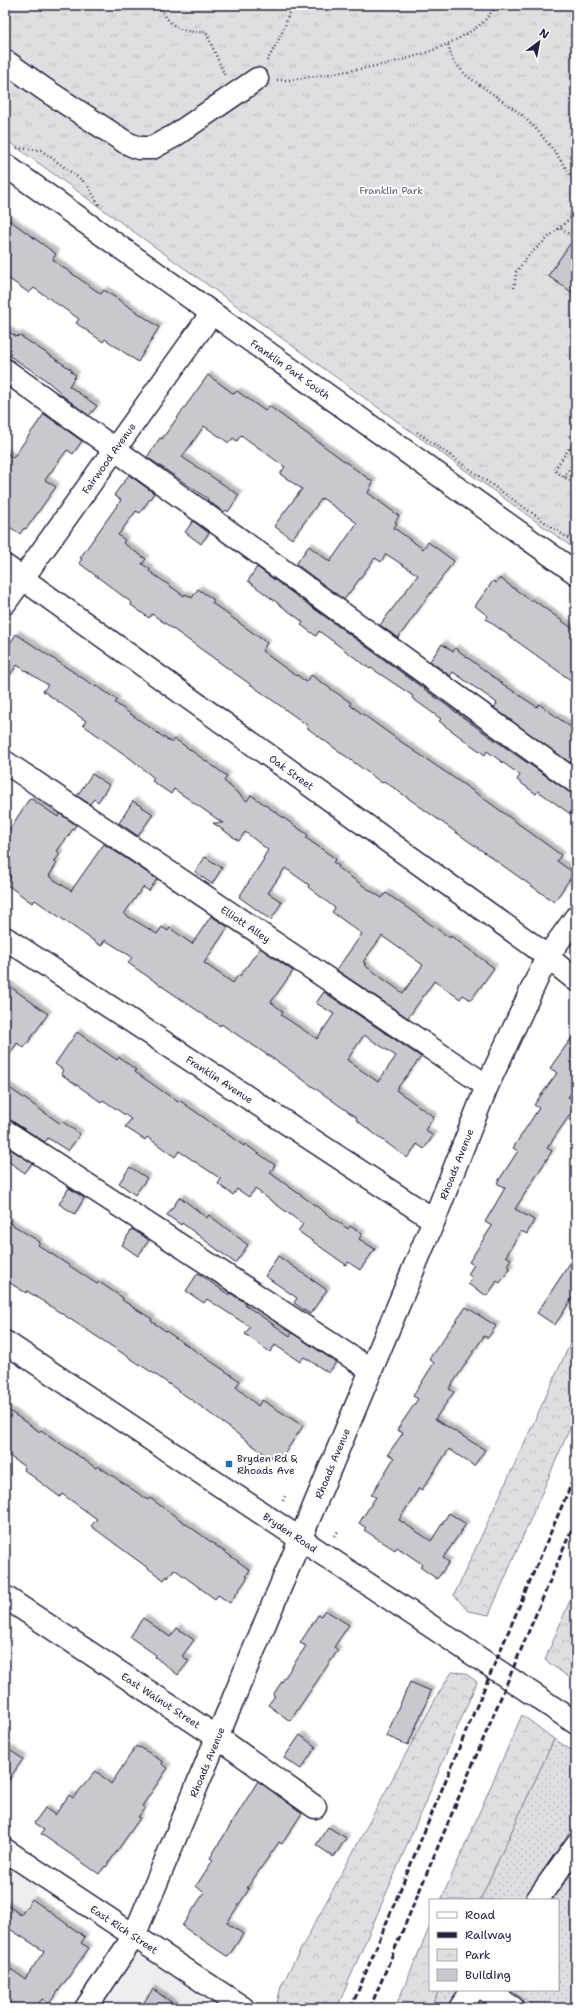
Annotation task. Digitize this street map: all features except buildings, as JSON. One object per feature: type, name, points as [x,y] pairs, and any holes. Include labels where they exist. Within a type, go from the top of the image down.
[{"type":"street","points":[[5,61],[100,126],[125,142],[138,148],[152,148],[174,136],[257,79]]},
{"type":"street","name":"Franklin Park South","points":[[8,155],[212,313],[576,573]]},
{"type":"street","name":"Fairwood Avenue","points":[[5,603],[13,572],[115,448],[212,313]]},
{"type":"street","points":[[5,370],[576,782]]},
{"type":"street","name":"Oak Street","points":[[13,572],[547,957],[576,980]]},
{"type":"street","name":"Elliott Alley","points":[[5,762],[487,1086]]},
{"type":"street","name":"Rhoads Avenue","points":[[86,2008],[134,1936],[434,1220],[487,1086],[547,957],[576,917]]},
{"type":"street","name":"Franklin Avenue","points":[[5,938],[434,1220]]},
{"type":"street","points":[[5,1131],[371,1370]]},
{"type":"street","name":"Bryden Road","points":[[5,1342],[301,1538],[576,1723]]},
{"type":"street","name":"East Walnut Street","points":[[5,1597],[217,1737],[315,1807]]},
{"type":"street","points":[[538,1899],[576,1845]]},
{"type":"street","name":"East Rich Street","points":[[5,1850],[243,2008]]},
{"type":"street","points":[[460,2008],[472,1991]]},
{"type":"street","points":[[488,1991],[513,2008]]},
{"type":"path","points":[[160,5],[165,18],[176,27],[190,33],[206,32],[233,95]]},
{"type":"path","points":[[290,5],[289,15],[280,36],[257,79],[291,80],[395,62],[448,45],[482,23],[497,5]]},
{"type":"path","points":[[448,45],[454,62],[467,76],[521,114],[536,129],[555,152],[576,183]]},
{"type":"path","points":[[8,155],[41,150],[87,184],[96,202],[102,208]]},
{"type":"path","points":[[514,288],[516,272],[530,254],[561,228],[576,213]]},
{"type":"path","points":[[561,228],[576,239]]},
{"type":"path","points":[[412,428],[576,544]]},
{"type":"path","points":[[576,439],[554,470],[576,484]]},
{"type":"path","points":[[570,448],[576,453]]},
{"type":"path","points":[[564,477],[576,458]]},
{"type":"path","points":[[573,482],[576,477]]},
{"type":"path","points":[[283,1501],[285,1496]]},
{"type":"path","points":[[335,1536],[338,1531]]},
{"type":"shaded area","points":[[5,1848],[47,1876],[5,1937]]},
{"type":"shaded area","points":[[144,1940],[249,2008],[85,2008]]},
{"type":"shaded area","points":[[461,1991],[512,1991],[538,2008],[450,2008]]},
{"type":"green space","name":"Franklin Park","points":[[5,5],[576,5],[576,550],[5,139]]},
{"type":"green space","points":[[576,1331],[576,1414],[489,1615],[468,1611],[454,1595]]},
{"type":"green space","points":[[576,1586],[576,1678],[570,1678],[545,1660]]},
{"type":"green space","points":[[452,1672],[465,1673],[477,1682],[337,2008],[276,2008],[281,1986],[437,1696]]},
{"type":"green space","points":[[522,1715],[554,1739],[480,1899],[441,1899]]},
{"type":"green space","points":[[554,1739],[576,1753],[576,1823],[524,1899],[480,1899]]},
{"type":"green space","points":[[576,1868],[576,2008],[538,2008],[512,1991],[559,1991],[559,1899],[553,1899]]},
{"type":"green space","points":[[429,1928],[429,1991],[439,1991],[431,2008],[395,2008]]},
{"type":"green space","points":[[439,1991],[461,1991],[450,2008],[431,2008]]},
{"type":"railway","points":[[351,2008],[472,1717],[576,1473]]},
{"type":"railway","points":[[370,2008],[576,1519]]},
{"type":"place","name":"Bryden Rd & Rhoads Ave","points":[[229,1464]]}]
